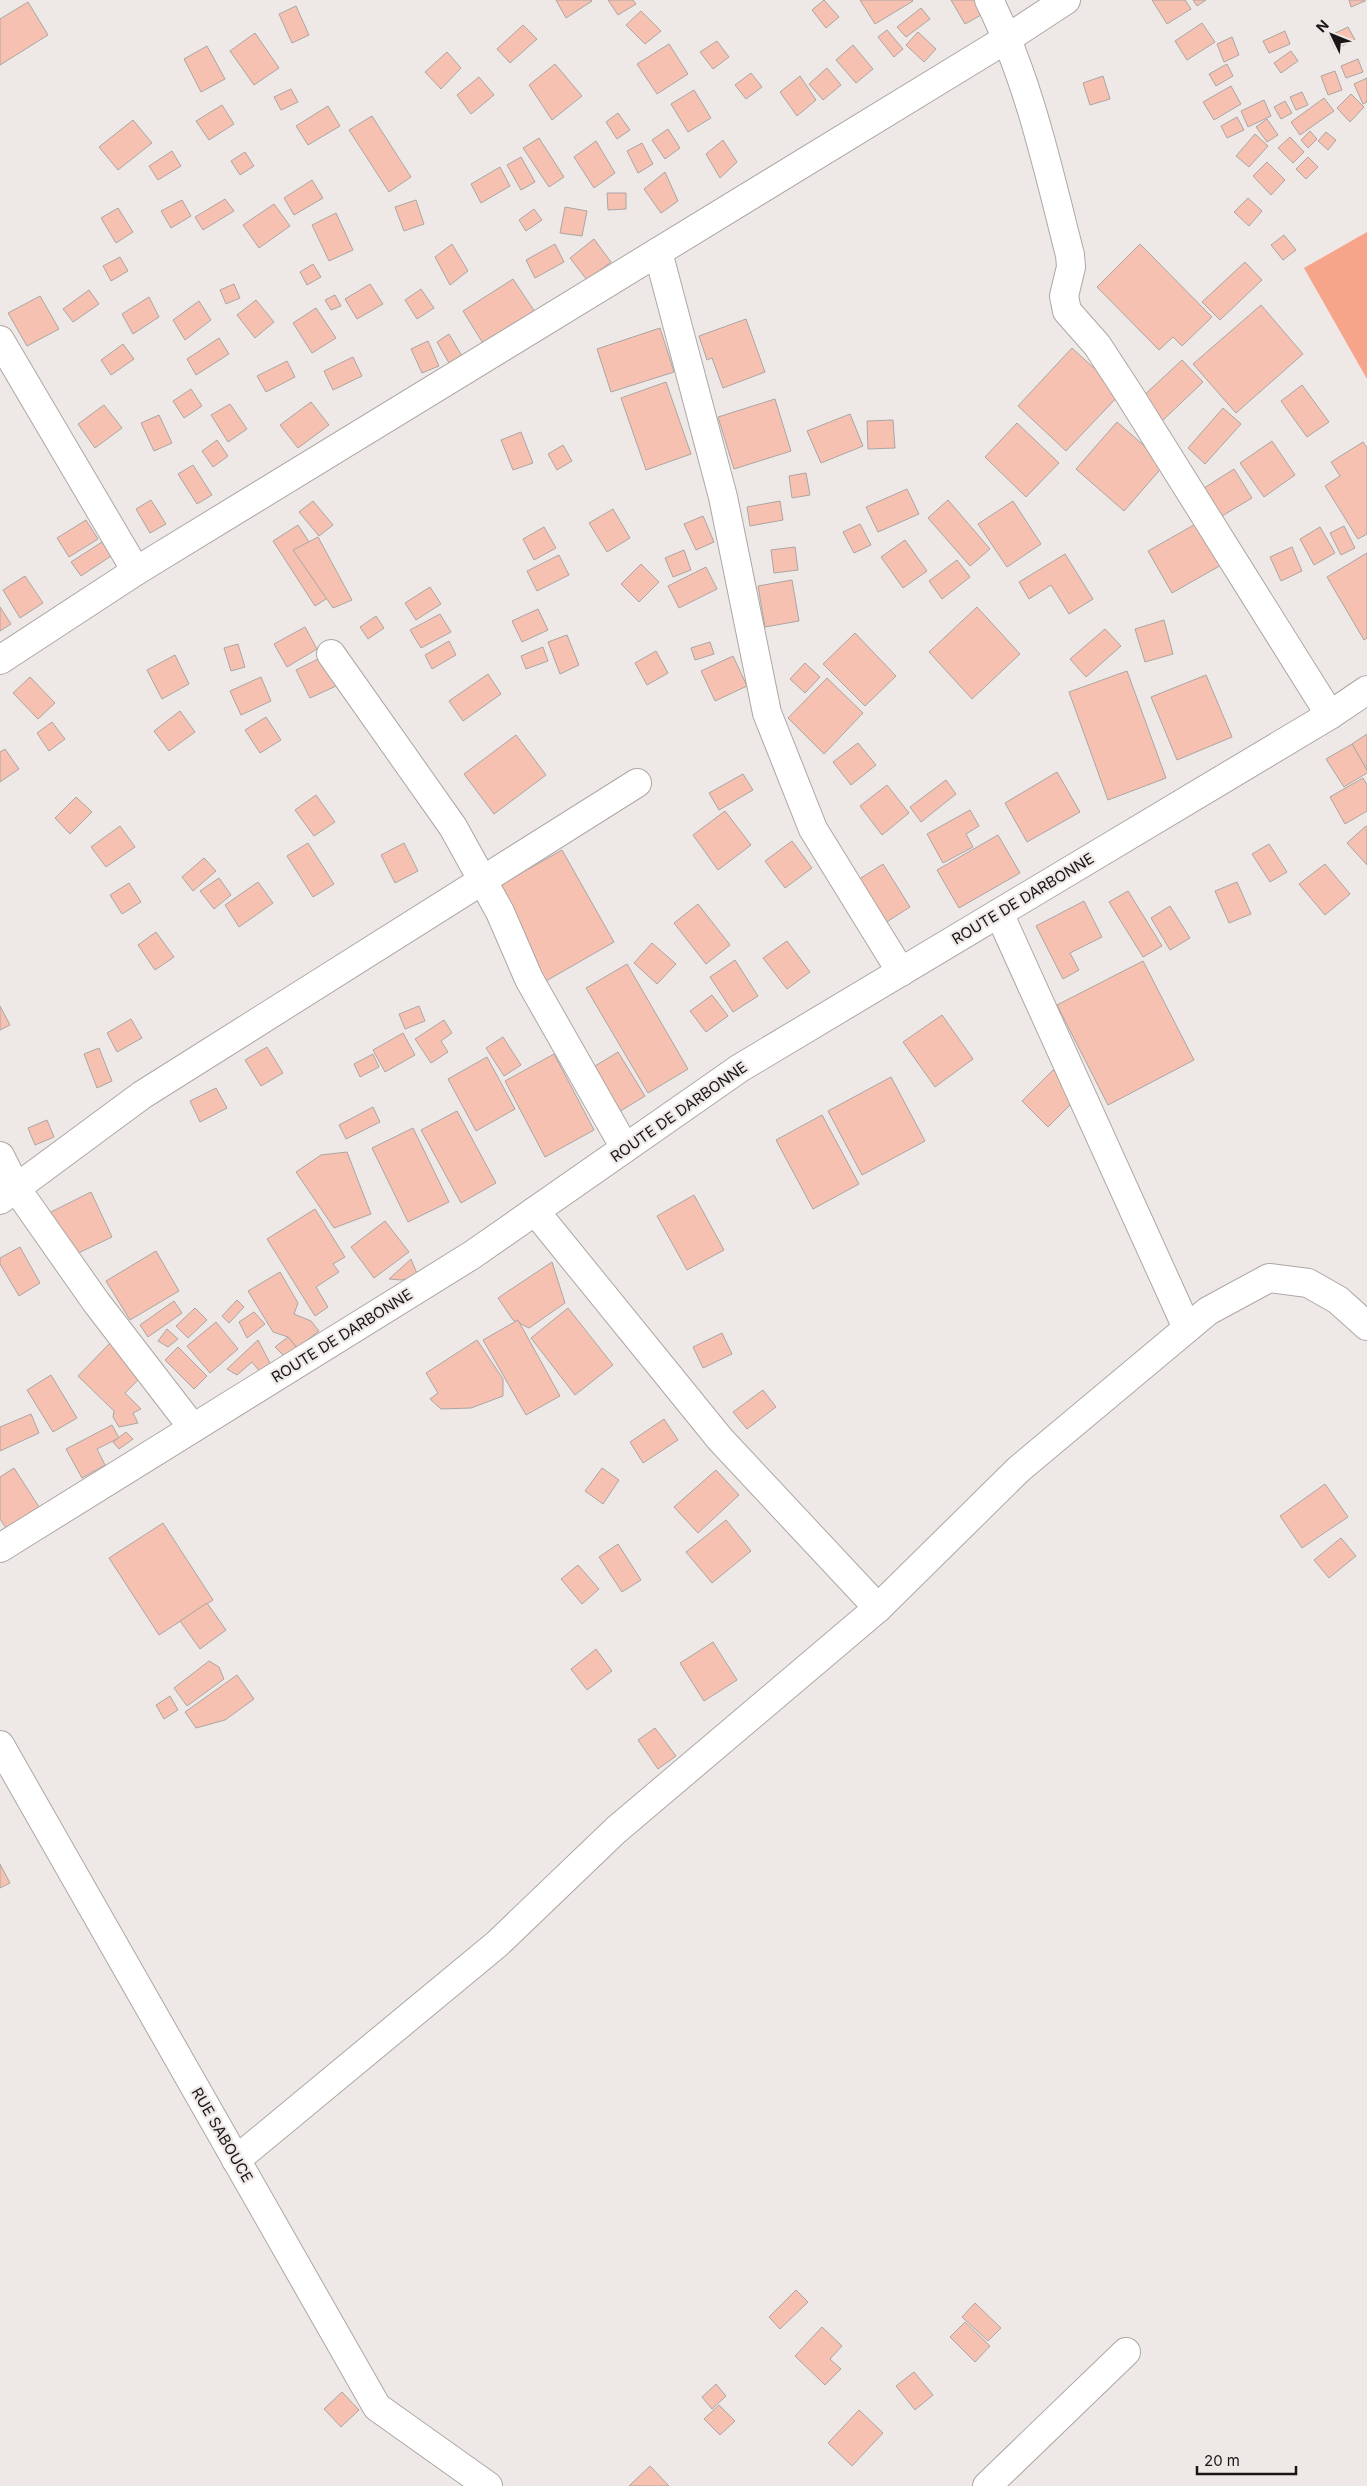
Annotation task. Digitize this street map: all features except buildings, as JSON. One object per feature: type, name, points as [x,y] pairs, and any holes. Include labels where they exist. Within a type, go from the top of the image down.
[{"type":"street","points":[[989,0],[1008,38],[1035,122],[1070,255],[1070,267],[1064,296],[1067,311],[1097,345],[1129,394],[1330,715]]},
{"type":"street","points":[[0,660],[136,572],[1008,38],[1066,0]]},
{"type":"street","points":[[658,252],[722,497],[766,713],[812,829],[901,972]]},
{"type":"street","points":[[0,340],[136,572]]},
{"type":"street","points":[[331,654],[453,827],[481,881],[500,912],[529,979],[625,1148]]},
{"type":"street","name":"ROUTE DE DARBONNE","points":[[0,1548],[472,1255],[740,1068],[1330,715],[1367,690]]},
{"type":"street","points":[[8,1194],[142,1094],[637,784]]},
{"type":"street","points":[[999,913],[1187,1328]]},
{"type":"street","points":[[0,1156],[8,1194],[96,1302],[193,1428]]},
{"type":"street","points":[[535,1211],[720,1439],[878,1608]]},
{"type":"street","points":[[236,2160],[497,1944],[616,1830],[878,1608],[1019,1469],[1208,1311],[1269,1278],[1308,1283],[1338,1300],[1367,1326]]},
{"type":"street","name":"RUE SABOUCE","points":[[0,1745],[377,2407],[488,2486]]},
{"type":"street","points":[[987,2486],[1126,2352]]},
{"type":"shaded area","points":[[1367,232],[1367,379],[1304,268]]}]
